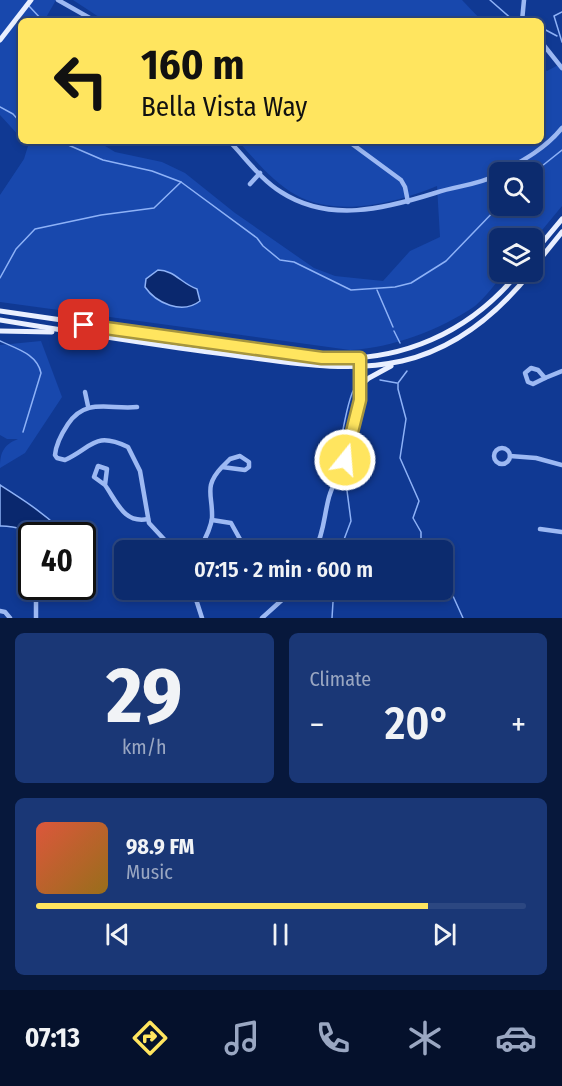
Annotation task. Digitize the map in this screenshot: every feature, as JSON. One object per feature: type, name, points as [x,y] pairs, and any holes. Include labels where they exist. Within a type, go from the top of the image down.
[{"type":"main road","points":[[0,40],[31,0]]},
{"type":"main road","points":[[543,242],[562,219]]},
{"type":"main road","points":[[543,256],[562,232]]},
{"type":"main road","points":[[0,311],[322,358],[360,358],[407,350],[444,335],[483,310],[510,282]]},
{"type":"main road","points":[[360,386],[383,369],[441,347],[467,332],[493,313],[521,282]]},
{"type":"main road","points":[[0,320],[317,365],[360,367],[404,360]]},
{"type":"main road","points":[[0,330],[73,332]]},
{"type":"street","points":[[58,0],[89,18]]},
{"type":"street","points":[[522,18],[524,0]]},
{"type":"street","points":[[544,46],[549,55]]},
{"type":"street","points":[[544,51],[562,68]]},
{"type":"street","points":[[518,162],[538,150],[562,128]]},
{"type":"street","points":[[232,144],[281,192],[320,208],[344,212],[408,202],[443,190],[480,184],[489,179]]},
{"type":"street","points":[[352,144],[401,180],[405,186],[408,202]]},
{"type":"street","points":[[250,184],[260,173]]},
{"type":"street","points":[[319,540],[329,496],[352,438],[360,386],[360,358]]},
{"type":"street","points":[[545,378],[562,372]]},
{"type":"street","points":[[85,392],[88,406]]},
{"type":"street","points":[[137,407],[88,406],[78,411],[66,427],[55,454],[57,458],[64,460],[94,440],[106,439],[128,447],[140,471],[148,519],[162,540]]},
{"type":"street","points":[[203,540],[212,520],[209,488],[212,477],[222,467],[235,456],[240,456],[249,462],[249,467],[240,471],[222,467]]},
{"type":"street","points":[[510,456],[562,465]]},
{"type":"street","points":[[105,485],[128,518],[135,521],[148,519]]},
{"type":"street","points":[[212,520],[231,523],[241,538]]},
{"type":"street","points":[[540,529],[562,532]]},
{"type":"street","points":[[36,600],[36,618]]},
{"type":"street","points":[[196,600],[202,618]]},
{"type":"street","points":[[262,618],[282,600]]},
{"type":"street","points":[[0,611],[5,612],[10,618]]},
{"type":"shaded area","points":[[0,0],[56,0],[46,18],[18,18],[18,135],[0,115]]},
{"type":"shaded area","points":[[73,0],[462,0],[479,18],[100,18]]},
{"type":"shaded area","points":[[562,63],[562,206],[543,229],[489,228],[489,282],[497,282],[475,306],[461,315],[399,342],[350,350],[0,302],[0,195],[24,159],[28,146],[26,144],[102,144],[115,152],[162,162],[185,173],[235,213],[314,268],[335,276],[383,281],[410,251],[440,237],[437,186],[404,198],[367,206],[330,206],[296,195],[280,184],[241,144],[544,144],[544,69],[547,71]]},
{"type":"shaded area","points":[[158,270],[169,272],[197,289],[200,301],[193,305],[178,307],[156,298],[145,287],[146,279]]},
{"type":"shaded area","points":[[41,341],[62,397],[25,453],[0,468],[3,450],[18,439],[7,439],[0,435],[0,345]]},
{"type":"shaded area","points":[[0,485],[52,522],[18,522],[18,528],[0,526]]},
{"type":"waterway","points":[[490,0],[511,18]]},
{"type":"waterway","points":[[29,6],[40,18]]},
{"type":"waterway","points":[[562,12],[554,16],[562,42]]},
{"type":"waterway","points":[[544,29],[557,36]]},
{"type":"waterway","points":[[0,107],[18,120]]},
{"type":"waterway","points":[[66,144],[103,160],[152,171],[181,182],[257,238],[280,260],[294,262],[351,290],[395,287],[411,283],[446,261],[489,216]]},
{"type":"waterway","points":[[543,165],[562,150]]},
{"type":"waterway","points":[[0,278],[16,249],[35,229],[101,215],[154,208],[181,182]]},
{"type":"waterway","points":[[377,290],[393,327]]},
{"type":"waterway","points":[[394,331],[400,343]]},
{"type":"waterway","points":[[0,341],[31,357],[39,366],[41,373],[23,432]]},
{"type":"waterway","points":[[407,371],[398,383],[406,419],[400,458],[419,501],[413,518],[421,532],[421,540]]},
{"type":"waterway","points":[[380,380],[397,383]]},
{"type":"waterway","points":[[337,468],[346,413],[355,388]]},
{"type":"waterway","points":[[341,476],[346,483],[351,521],[344,540]]},
{"type":"waterway","points":[[453,596],[463,618]]},
{"type":"waterway","points":[[332,618],[334,600]]},
{"type":"route","points":[[84,325],[322,358],[360,358],[360,400],[345,460]]}]
